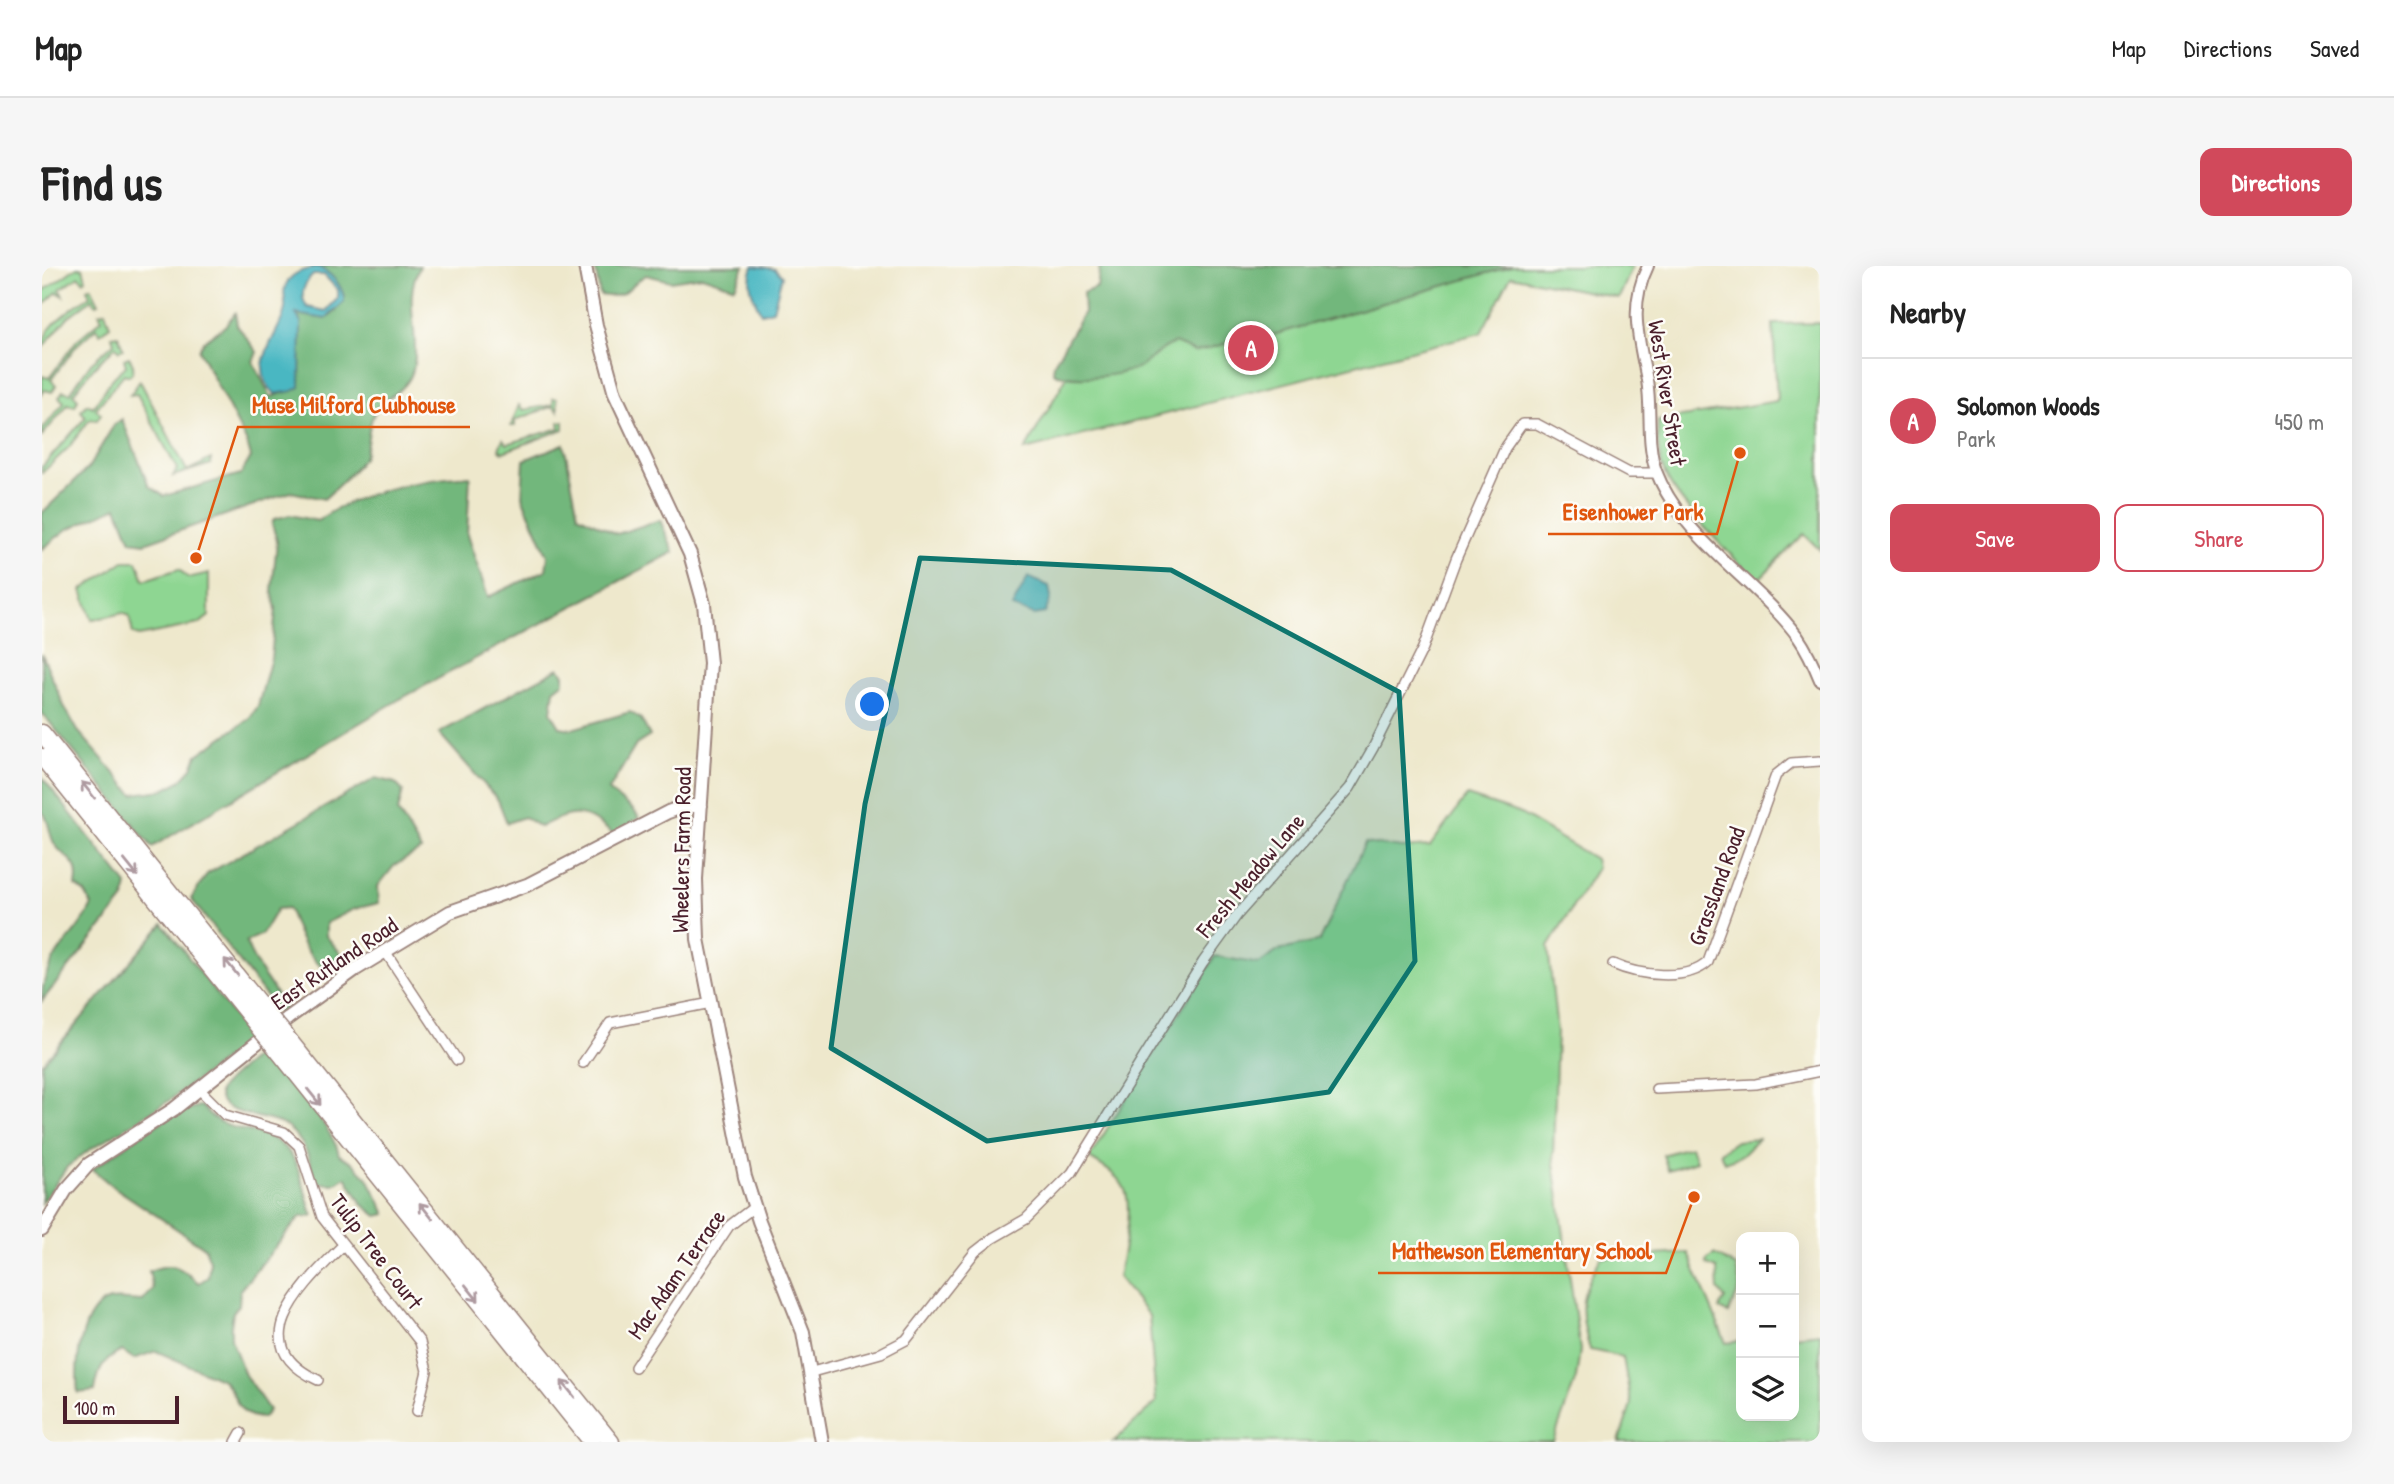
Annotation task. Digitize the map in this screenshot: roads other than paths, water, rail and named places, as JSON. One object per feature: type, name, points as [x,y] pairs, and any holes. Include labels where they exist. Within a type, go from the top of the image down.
[{"type":"highway","points":[[42,733],[592,1442]]},
{"type":"highway","points":[[42,757],[267,1025]]},
{"type":"highway","points":[[278,1039],[611,1442]]},
{"type":"main road","name":"Wheelers Farm Road","points":[[585,266],[596,325],[615,394],[632,435],[684,540],[704,604],[710,676],[696,914],[711,1003],[754,1207],[798,1317],[812,1372],[822,1442]]},
{"type":"main road","name":"East Rutland Road","points":[[44,1224],[66,1189],[89,1164],[200,1090],[296,1012],[385,951],[450,912],[527,885],[651,820],[685,806],[701,806]]},
{"type":"street","name":"West River Street","points":[[1648,266],[1636,299],[1635,321],[1647,384],[1650,442],[1657,473],[1676,505],[1698,533],[1798,638],[1820,680]]},
{"type":"street","name":"Fresh Meadow Lane","points":[[812,1372],[881,1353],[905,1340],[975,1252],[1026,1219],[1072,1173],[1208,955],[1237,915],[1342,799],[1358,774],[1423,648],[1456,559],[1505,448],[1518,428],[1526,423],[1537,424],[1629,473],[1657,473]]},
{"type":"street","name":"Grassland Road","points":[[1614,964],[1631,972],[1688,972],[1705,966],[1713,956],[1776,775],[1791,762],[1820,761]]},
{"type":"street","points":[[385,951],[457,1060]]},
{"type":"street","points":[[583,1063],[610,1023],[711,1003]]},
{"type":"street","points":[[1656,1089],[1756,1084],[1820,1071]]},
{"type":"street","name":"Tulip Tree Court","points":[[200,1090],[217,1108],[233,1119],[274,1128],[293,1138],[304,1155],[317,1207],[343,1245],[420,1342],[427,1371],[417,1411]]},
{"type":"street","name":"Mac Adam Terrace","points":[[635,1367],[729,1226],[754,1207]]},
{"type":"street","points":[[318,1380],[301,1371],[289,1355],[282,1335],[284,1317],[297,1294],[343,1245]]},
{"type":"street","points":[[236,1442],[242,1433]]},
{"type":"water","points":[[753,266],[775,269],[782,276],[773,310],[761,313],[755,301],[750,285]]},
{"type":"water","points":[[317,267],[336,281],[344,302],[326,319],[296,314],[301,322],[300,387],[275,394],[266,383],[264,361],[285,308],[285,288],[294,275]],"holes":[[[313,275],[324,275],[338,290],[338,298],[326,311],[307,307],[303,298],[305,286]]]},
{"type":"water","points":[[1028,577],[1049,586],[1051,598],[1045,613],[1034,615],[1012,607]]},
{"type":"place","name":"Solomon Woods","points":[[1251,348]]},
{"type":"place","name":"Eisenhower Park","points":[[1740,453]]},
{"type":"place","name":"Muse Milford Clubhouse","points":[[196,558]]},
{"type":"place","name":"Mathewson Elementary School","points":[[1694,1197]]}]
